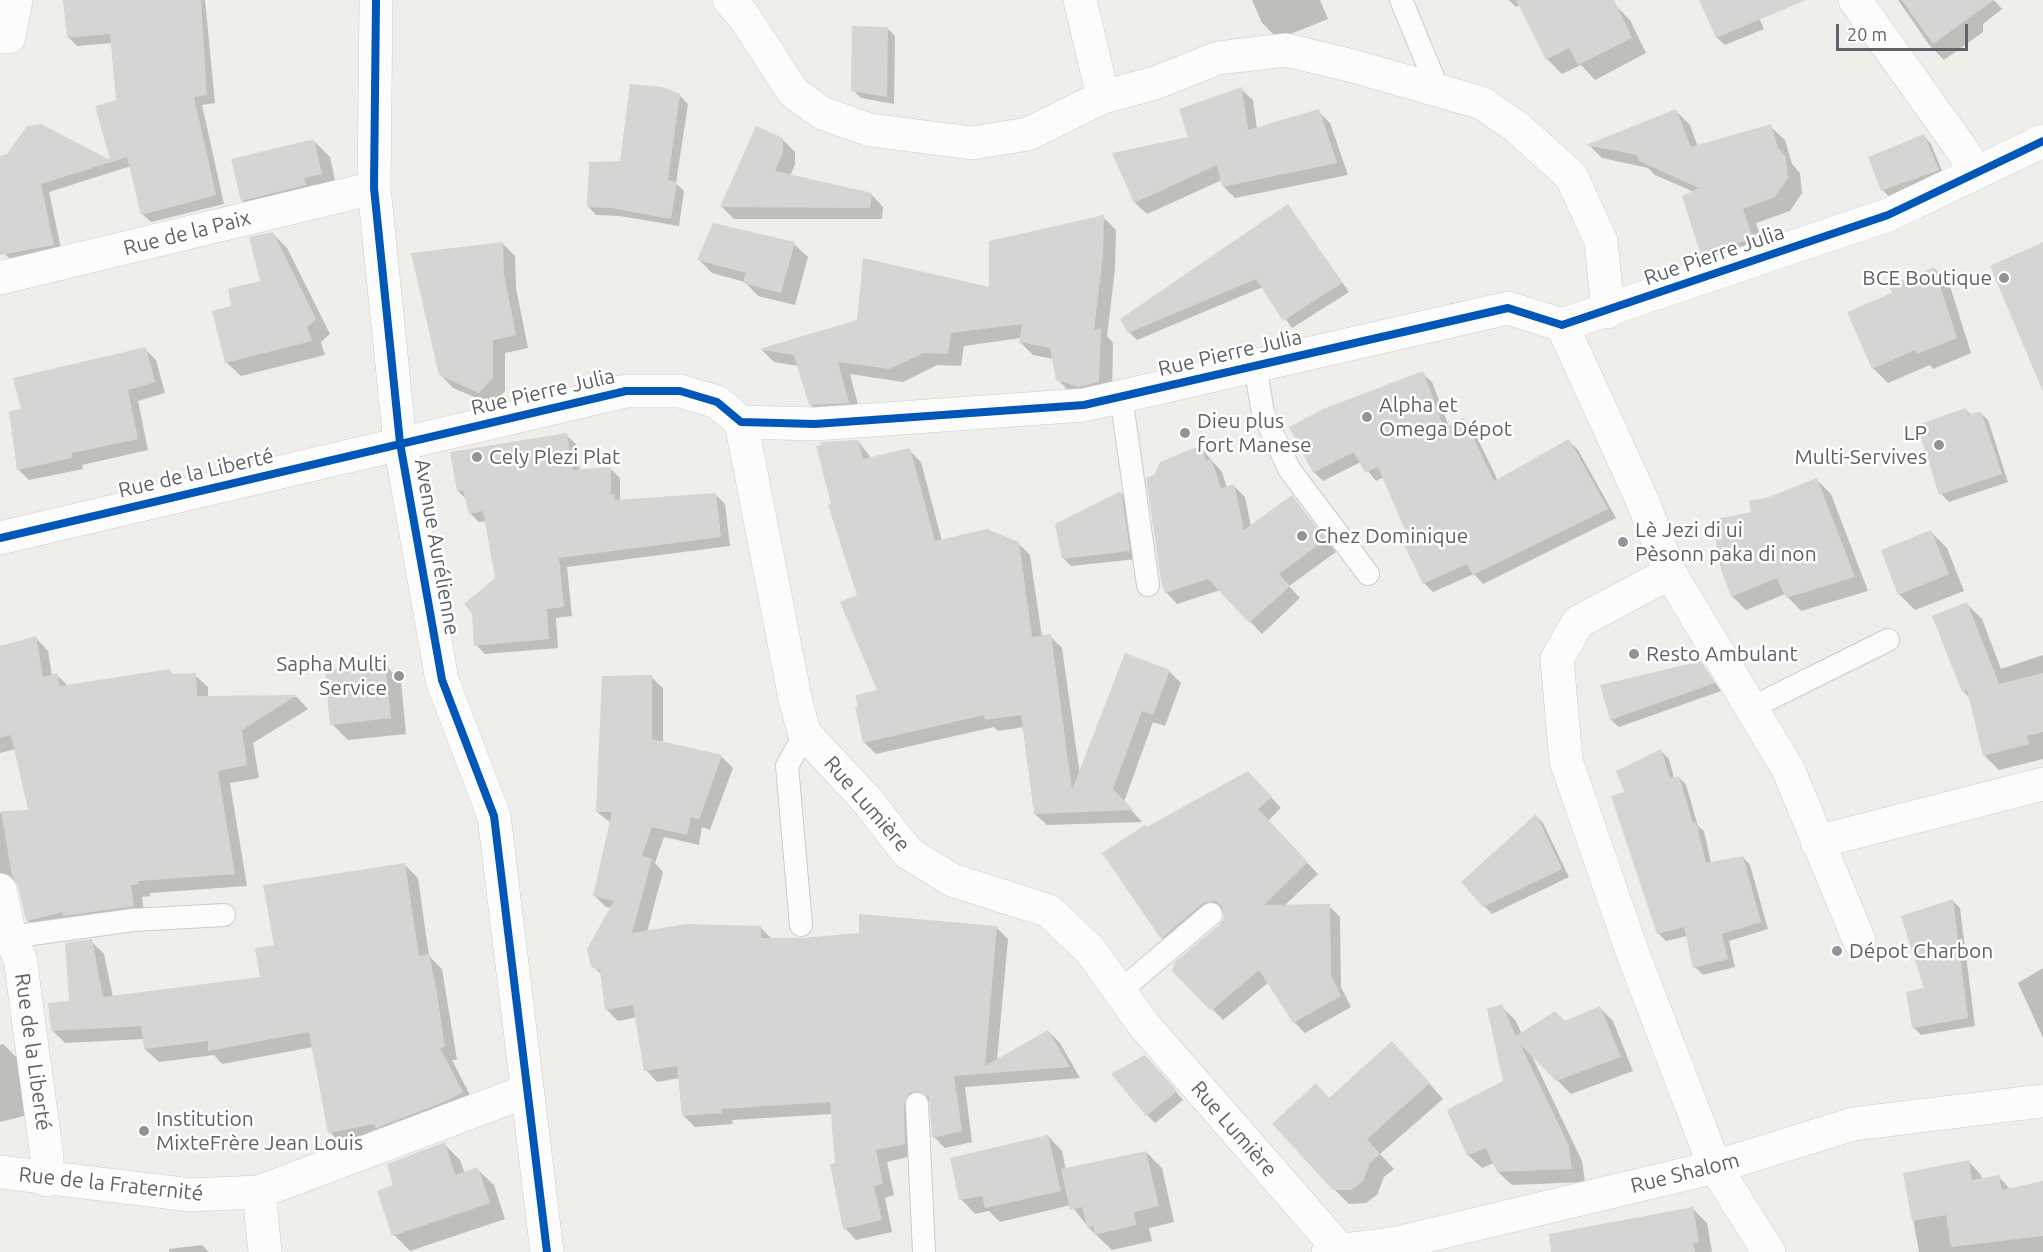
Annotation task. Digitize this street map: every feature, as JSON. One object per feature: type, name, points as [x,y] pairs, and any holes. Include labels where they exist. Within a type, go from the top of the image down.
[{"type":"street","points":[[0,37],[9,37],[16,0]]},
{"type":"street","name":"Avenue Aurélienne","points":[[376,0],[374,188],[400,443],[442,680],[494,816],[547,1252]]},
{"type":"street","points":[[729,0],[743,15],[793,92],[822,113],[870,130],[972,143],[1028,134],[1103,97],[1155,83],[1218,58],[1286,50],[1438,89],[1482,103],[1518,128],[1571,176],[1601,241],[1608,312]]},
{"type":"street","points":[[1080,0],[1103,97]]},
{"type":"street","points":[[1854,0],[1964,151],[1975,172]]},
{"type":"street","name":"Rue Pierre Julia","points":[[400,443],[626,391],[680,391],[717,402],[741,422],[815,424],[1084,405],[1508,308],[1562,325],[1608,312],[1766,255],[1888,215],[2043,141]]},
{"type":"street","name":"Rue de la Paix","points":[[0,278],[374,188]]},
{"type":"street","points":[[1562,325],[1643,502],[1670,573],[1749,709],[1788,769],[1859,940]]},
{"type":"street","name":"Rue Lumière","points":[[741,422],[796,703],[805,734],[866,799],[908,853],[952,880],[1049,910],[1090,950],[1144,1025],[1334,1251]]},
{"type":"street","name":"Rue de la Liberté","points":[[0,538],[400,443]]},
{"type":"street","points":[[1670,573],[1578,622],[1557,658],[1566,761],[1633,954],[1715,1167],[1769,1252]]},
{"type":"street","points":[[1817,842],[2043,784]]},
{"type":"street","name":"Rue de la Liberté","points":[[0,890],[10,937],[20,958],[47,1157],[47,1180]]},
{"type":"street","name":"Rue de la Fraternité","points":[[0,1173],[190,1195],[259,1192],[527,1090]]},
{"type":"street","name":"Rue Shalom","points":[[1334,1251],[1397,1243],[1715,1167],[1853,1124],[2043,1101]]},
{"type":"street","points":[[259,1192],[265,1252]]},
{"type":"lane","points":[[1401,0],[1438,89]]},
{"type":"lane","points":[[1255,365],[1263,413],[1289,469],[1368,574]]},
{"type":"lane","points":[[1121,396],[1148,585]]},
{"type":"lane","points":[[1749,709],[1888,640]]},
{"type":"lane","points":[[801,925],[787,766],[805,734]]},
{"type":"lane","points":[[1120,992],[1211,914]]},
{"type":"lane","points":[[10,937],[133,920],[224,915]]},
{"type":"lane","points":[[917,1104],[924,1252]]},
{"type":"building","points":[[63,0],[201,0],[207,95],[194,97],[216,195],[141,215],[127,157],[41,184],[54,245],[0,255],[0,156],[7,154],[27,126],[41,124],[110,160],[95,106],[116,100],[110,34],[67,38]]},
{"type":"building","points":[[1516,0],[1614,0],[1632,38],[1578,65],[1569,48],[1546,60]]},
{"type":"building","points":[[1699,0],[1806,0],[1716,38]]},
{"type":"building","points":[[1902,0],[1994,0],[1933,44]]},
{"type":"building","points":[[852,26],[888,27],[887,97],[851,91]]},
{"type":"building","points":[[630,84],[663,87],[680,94],[668,180],[677,182],[671,219],[611,208],[587,207],[589,162],[620,161]]},
{"type":"building","points":[[1242,87],[1248,130],[1319,109],[1337,163],[1222,187],[1217,165],[1134,203],[1112,153],[1188,137],[1179,109]]},
{"type":"building","points":[[1676,109],[1691,147],[1771,124],[1778,148],[1786,157],[1788,178],[1775,197],[1743,209],[1753,238],[1701,255],[1682,196],[1699,188],[1639,161],[1637,155],[1586,145]]},
{"type":"building","points":[[756,126],[783,138],[783,152],[775,171],[872,193],[870,208],[720,207]]},
{"type":"building","points":[[1924,134],[1939,170],[1881,191],[1868,157]]},
{"type":"building","points":[[314,139],[322,174],[304,178],[306,185],[241,201],[231,159]]},
{"type":"building","points":[[1288,204],[1342,283],[1283,321],[1256,279],[1128,333],[1120,319]]},
{"type":"building","points":[[1104,215],[1103,255],[1094,330],[1101,328],[1099,382],[1078,387],[1056,380],[1050,348],[1019,342],[1022,324],[951,333],[948,354],[924,353],[889,369],[838,362],[849,403],[809,405],[794,355],[759,349],[857,320],[863,258],[989,287],[989,241]]},
{"type":"building","points":[[713,223],[795,242],[781,293],[743,283],[746,273],[697,260]]},
{"type":"building","points":[[273,232],[316,319],[307,327],[312,341],[225,363],[212,311],[231,306],[228,289],[260,281],[249,237]]},
{"type":"building","points":[[503,242],[504,274],[516,335],[493,340],[493,378],[479,393],[439,375],[411,253]]},
{"type":"building","points":[[2043,242],[2043,392],[1990,266]]},
{"type":"building","points":[[1934,267],[1957,338],[1917,354],[1915,350],[1872,369],[1847,312],[1892,293],[1889,286]]},
{"type":"building","points":[[146,347],[155,382],[128,390],[138,439],[72,453],[72,458],[17,470],[9,411],[21,409],[13,378]]},
{"type":"building","points":[[1423,371],[1444,428],[1464,418],[1494,481],[1569,439],[1608,509],[1473,575],[1467,564],[1423,584],[1399,534],[1405,530],[1378,467],[1365,473],[1354,452],[1313,473],[1289,427],[1323,409]]},
{"type":"building","points":[[1966,408],[1968,415],[1981,411],[2002,474],[1939,495],[1917,425]]},
{"type":"building","points":[[567,433],[573,470],[611,467],[611,495],[614,494],[615,500],[716,493],[721,537],[559,558],[564,607],[547,609],[549,639],[474,646],[472,614],[464,604],[495,578],[483,511],[469,514],[463,490],[457,491],[450,452]]},
{"type":"building","points":[[858,440],[863,459],[910,448],[935,541],[987,529],[1019,542],[1032,637],[1051,634],[1072,790],[1125,653],[1170,670],[1153,715],[1142,711],[1113,789],[1133,810],[1034,814],[1021,715],[985,720],[984,715],[863,743],[855,707],[858,707],[855,695],[877,690],[840,602],[857,595],[828,505],[831,504],[816,446],[821,445],[820,442]]},
{"type":"building","points":[[1201,445],[1206,461],[1211,459],[1221,488],[1234,484],[1244,530],[1292,495],[1325,540],[1279,574],[1290,586],[1249,623],[1208,579],[1165,593],[1161,581],[1146,478],[1155,474],[1160,462]]},
{"type":"building","points":[[1817,478],[1855,577],[1786,598],[1777,578],[1731,597],[1721,569],[1712,520],[1751,512],[1749,501],[1766,498]]},
{"type":"building","points":[[1121,491],[1130,551],[1062,559],[1055,524]]},
{"type":"building","points":[[1931,530],[1949,574],[1898,595],[1881,550]]},
{"type":"building","points":[[1967,602],[1999,684],[2043,673],[2043,732],[2027,736],[2029,744],[1983,756],[1967,690],[1962,692],[1932,616]]},
{"type":"building","points":[[36,636],[43,677],[57,673],[60,686],[170,669],[171,674],[196,673],[197,696],[297,695],[242,730],[247,765],[218,771],[235,874],[139,881],[138,884],[131,885],[134,906],[63,916],[63,912],[26,921],[18,886],[12,876],[1,811],[28,810],[11,735],[0,738],[0,646]]},
{"type":"building","points":[[1701,661],[1715,683],[1610,720],[1600,685]]},
{"type":"building","points":[[385,664],[391,718],[330,725],[325,670]]},
{"type":"building","points":[[652,675],[652,739],[722,755],[699,820],[691,817],[687,835],[652,827],[642,855],[652,859],[632,933],[686,924],[761,926],[761,938],[802,938],[859,933],[859,914],[997,926],[985,1066],[1048,1030],[1070,1067],[954,1076],[962,1131],[932,1138],[929,1097],[917,1091],[909,1093],[904,1105],[905,1144],[876,1150],[883,1184],[874,1186],[882,1220],[843,1229],[830,1164],[835,1163],[830,1102],[722,1109],[722,1113],[682,1116],[677,1066],[644,1071],[633,1005],[605,1010],[600,970],[591,967],[587,949],[614,901],[593,896],[612,812],[596,812],[602,676]]},
{"type":"building","points":[[1661,749],[1670,778],[1679,776],[1693,823],[1696,822],[1706,863],[1743,856],[1761,922],[1722,934],[1728,959],[1693,968],[1684,927],[1657,934],[1611,796],[1624,792],[1616,771]]},
{"type":"building","points":[[1248,771],[1272,797],[1258,809],[1308,862],[1264,905],[1330,904],[1331,975],[1341,996],[1293,1023],[1259,970],[1211,1011],[1172,971],[1175,962],[1220,924],[1224,918],[1222,906],[1215,901],[1203,903],[1161,939],[1102,853],[1145,825],[1147,827]]},
{"type":"building","points":[[1536,814],[1562,869],[1483,907],[1461,882]]},
{"type":"building","points":[[405,863],[419,956],[429,954],[436,987],[445,1047],[440,1048],[463,1092],[444,1102],[376,1128],[374,1124],[328,1133],[309,1032],[208,1051],[208,1041],[144,1049],[141,1026],[51,1031],[48,1003],[69,1001],[65,943],[92,939],[103,997],[260,977],[255,948],[274,945],[263,885]]},
{"type":"building","points":[[1953,899],[1968,1018],[1912,1028],[1906,992],[1924,988],[1901,916]]},
{"type":"building","points":[[1502,1004],[1516,1036],[1555,1011],[1565,1021],[1600,1006],[1621,1057],[1556,1081],[1520,1044],[1569,1146],[1572,1169],[1497,1172],[1486,1148],[1467,1156],[1447,1110],[1503,1081],[1487,1009]]},
{"type":"building","points":[[1392,1041],[1430,1083],[1367,1139],[1380,1154],[1370,1163],[1363,1181],[1352,1190],[1333,1190],[1272,1124],[1316,1083],[1329,1098]]},
{"type":"building","points":[[1145,1055],[1177,1091],[1146,1116],[1111,1074]]},
{"type":"building","points":[[1048,1135],[1061,1191],[985,1208],[982,1196],[959,1200],[950,1158]]},
{"type":"building","points":[[445,1142],[455,1175],[478,1167],[490,1203],[392,1236],[377,1191],[393,1185],[387,1164]]},
{"type":"building","points":[[1146,1151],[1159,1206],[1134,1212],[1136,1225],[1095,1235],[1093,1226],[1087,1228],[1082,1207],[1070,1210],[1061,1169]]},
{"type":"building","points":[[1969,1160],[1972,1180],[1999,1175],[2002,1190],[2043,1181],[2043,1236],[1951,1247],[1946,1215],[1912,1221],[1903,1173]]},
{"type":"building","points":[[1693,1207],[1699,1242],[1693,1243],[1695,1252],[1551,1252],[1549,1234]]},
{"type":"cycle path","points":[[376,0],[374,188],[400,443],[442,680],[494,816],[547,1252]]},
{"type":"cycle path","points":[[0,538],[626,391],[680,391],[717,402],[741,422],[815,424],[1084,405],[1508,308],[1562,325],[1888,215],[2043,141]]},
{"type":"place","name":"BCE Boutique","points":[[2004,278]]},
{"type":"place","name":"Alpha et Omega Dépot","points":[[1367,417]]},
{"type":"place","name":"Dieu plus fort Manese","points":[[1185,433]]},
{"type":"place","name":"LP Multi-Servives","points":[[1939,445]]},
{"type":"place","name":"Cely Plezi Plat","points":[[477,457]]},
{"type":"place","name":"Chez Dominique","points":[[1302,536]]},
{"type":"place","name":"Lè Jezi di ui Pèsonn paka di non","points":[[1623,542]]},
{"type":"place","name":"Resto Ambulant","points":[[1634,654]]},
{"type":"place","name":"Sapha Multi Service","points":[[399,676]]},
{"type":"place","name":"Dépot Charbon","points":[[1837,951]]},
{"type":"place","name":"Institution MixteFrère Jean Louis","points":[[144,1131]]}]
